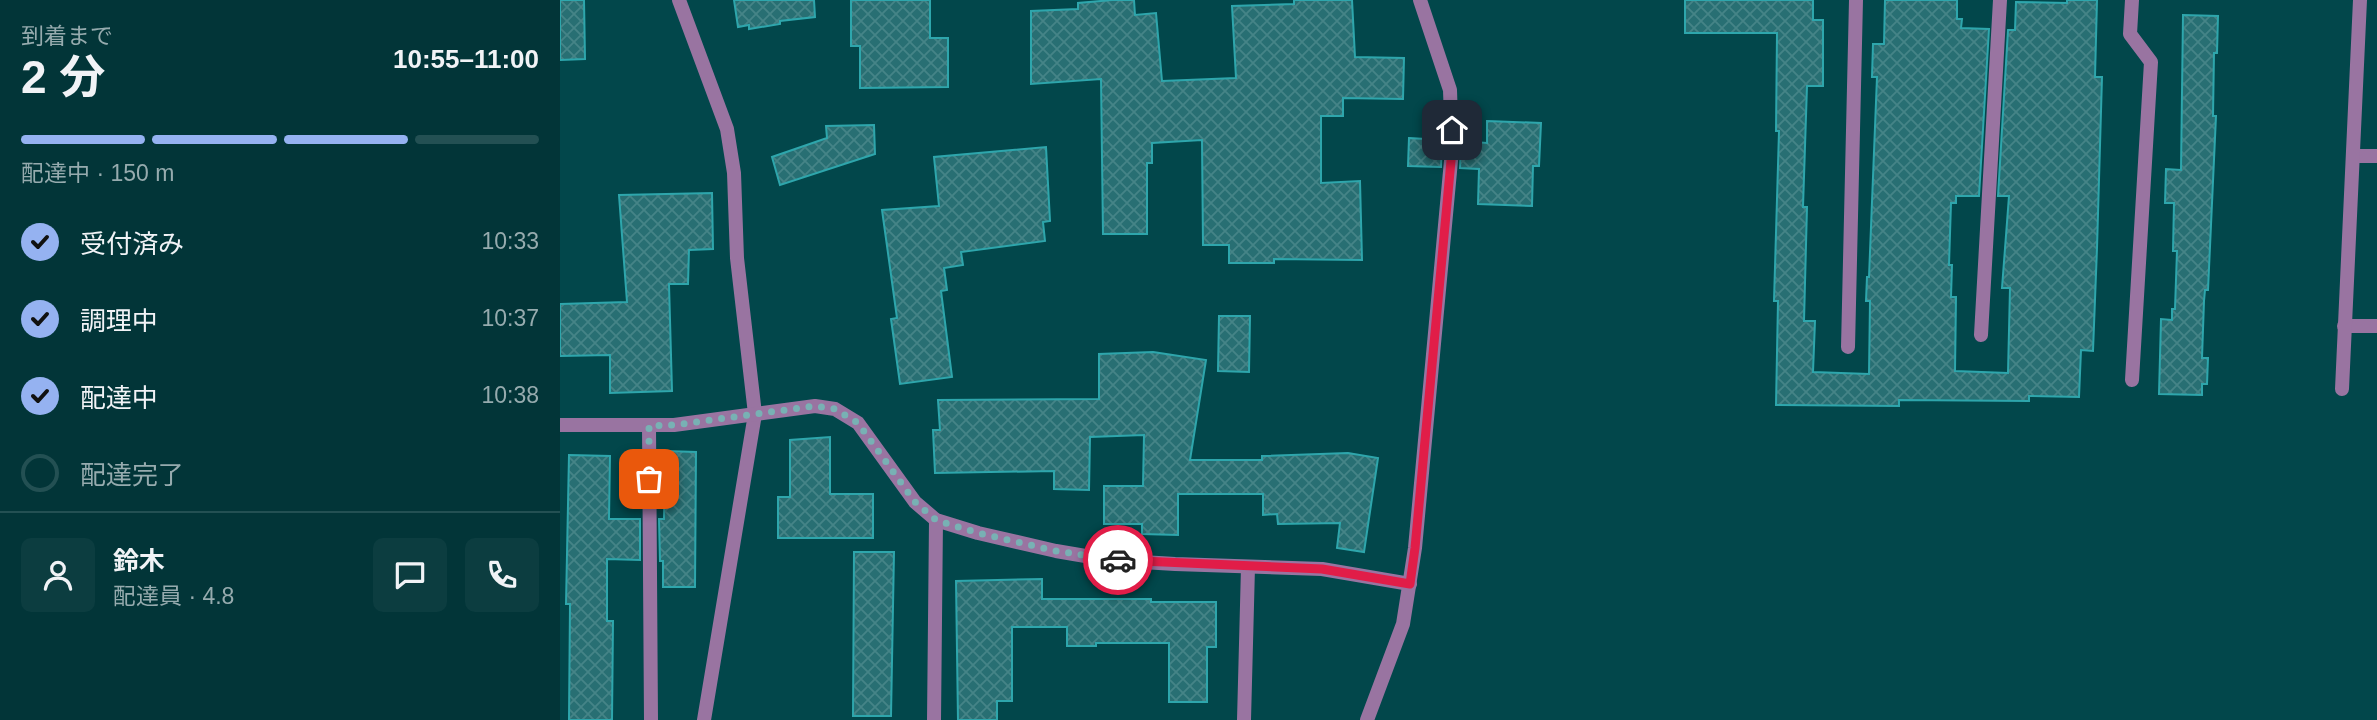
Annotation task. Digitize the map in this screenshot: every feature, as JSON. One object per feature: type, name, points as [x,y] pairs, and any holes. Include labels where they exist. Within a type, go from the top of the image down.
[{"type":"street","points":[[679,0],[727,129],[734,173],[737,258],[755,414],[704,720]]},
{"type":"street","points":[[1367,720],[1404,624],[1410,584],[1452,150],[1450,90],[1420,0]]},
{"type":"street","points":[[1848,347],[1856,0]]},
{"type":"street","points":[[1981,335],[2000,0]]},
{"type":"street","points":[[2132,0],[2130,34],[2151,62],[2132,380]]},
{"type":"street","points":[[2342,389],[2360,0]]},
{"type":"street","points":[[2353,156],[2377,156]]},
{"type":"street","points":[[2344,327],[2377,326]]},
{"type":"street","points":[[560,425],[674,425],[815,406],[835,409],[858,423],[915,502],[936,520],[978,533],[1096,558],[1175,564],[1322,569],[1410,584]]},
{"type":"street","points":[[649,426],[651,720]]},
{"type":"street","points":[[934,720],[936,520]]},
{"type":"street","points":[[1244,720],[1248,567]]},
{"type":"building","points":[[560,0],[584,0],[585,59],[560,60]]},
{"type":"building","points":[[734,0],[814,0],[815,17],[780,21],[780,24],[749,29],[749,25],[738,27]]},
{"type":"building","points":[[851,0],[930,0],[930,38],[948,38],[948,87],[860,88],[860,46],[851,46]]},
{"type":"building","points":[[1134,0],[1135,15],[1156,13],[1162,81],[1236,78],[1232,6],[1294,4],[1294,0],[1352,0],[1355,57],[1404,58],[1403,99],[1343,98],[1343,116],[1321,116],[1321,183],[1360,181],[1362,260],[1274,259],[1274,263],[1229,263],[1229,245],[1203,245],[1202,140],[1152,143],[1152,163],[1147,163],[1147,234],[1103,234],[1101,79],[1031,84],[1031,11],[1078,9],[1078,3]]},
{"type":"building","points":[[1685,0],[1813,0],[1813,20],[1823,20],[1823,86],[1807,86],[1803,207],[1807,207],[1804,321],[1815,321],[1813,372],[1869,374],[1870,301],[1866,301],[1877,77],[1872,77],[1873,44],[1884,44],[1885,0],[1957,0],[1957,19],[1962,19],[1961,28],[1989,29],[1979,196],[1956,196],[1956,203],[1951,203],[1949,265],[1952,265],[1951,297],[1956,297],[1955,371],[2008,373],[2010,288],[2002,288],[2009,196],[1998,196],[2008,30],[2015,30],[2016,2],[2067,3],[2067,0],[2097,0],[2095,77],[2102,77],[2093,351],[2081,350],[2079,397],[2029,396],[2029,401],[1899,400],[1899,406],[1776,405],[1778,301],[1774,301],[1779,131],[1776,131],[1777,33],[1685,33]]},
{"type":"building","points":[[2183,15],[2218,16],[2217,53],[2214,53],[2213,116],[2216,116],[2208,290],[2205,290],[2204,301],[2202,358],[2208,358],[2207,384],[2202,384],[2202,395],[2159,394],[2161,319],[2172,320],[2172,309],[2175,309],[2177,251],[2173,251],[2174,203],[2165,203],[2166,169],[2181,170]]},
{"type":"building","points":[[1487,121],[1541,123],[1539,166],[1533,166],[1532,206],[1478,204],[1479,169],[1460,168],[1461,141],[1487,143]]},
{"type":"building","points":[[874,125],[875,154],[780,185],[772,157],[827,138],[826,126]]},
{"type":"building","points":[[1409,138],[1442,140],[1441,167],[1408,166]]},
{"type":"building","points":[[1046,147],[1050,221],[1043,222],[1045,241],[961,252],[963,265],[944,268],[947,290],[941,291],[952,377],[900,384],[891,319],[897,318],[882,210],[939,206],[934,157]]},
{"type":"building","points":[[712,193],[713,249],[689,250],[688,284],[669,284],[672,391],[610,393],[610,355],[560,356],[560,304],[627,302],[619,195]]},
{"type":"building","points":[[1219,316],[1250,316],[1249,372],[1218,371]]},
{"type":"building","points":[[1153,352],[1206,360],[1190,460],[1262,460],[1262,456],[1348,453],[1378,458],[1364,552],[1337,548],[1340,523],[1278,524],[1277,514],[1263,515],[1263,494],[1178,494],[1178,535],[1142,534],[1142,524],[1104,524],[1104,486],[1143,486],[1144,435],[1090,437],[1089,490],[1054,489],[1054,471],[935,473],[933,430],[940,430],[938,400],[1099,399],[1099,354]]},
{"type":"building","points":[[830,437],[830,494],[873,494],[873,538],[778,538],[778,497],[790,497],[790,440]]},
{"type":"building","points":[[665,451],[696,452],[695,587],[663,587],[659,519],[664,519]]},
{"type":"building","points":[[569,455],[610,456],[609,519],[640,519],[640,560],[607,559],[607,621],[613,621],[612,720],[569,720],[570,604],[566,604]]},
{"type":"building","points":[[854,552],[894,552],[891,716],[853,716]]},
{"type":"building","points":[[1042,579],[1042,599],[1216,602],[1216,647],[1207,647],[1207,702],[1169,702],[1169,643],[1096,643],[1096,646],[1067,646],[1067,627],[1012,627],[1012,701],[997,701],[997,720],[958,720],[956,581]]},
{"type":"way so far","points":[[649,479],[649,426],[815,406],[835,409],[858,423],[915,502],[936,520],[1056,551],[1118,560]]},
{"type":"route","points":[[1118,560],[1322,569],[1410,584],[1452,130]]}]
